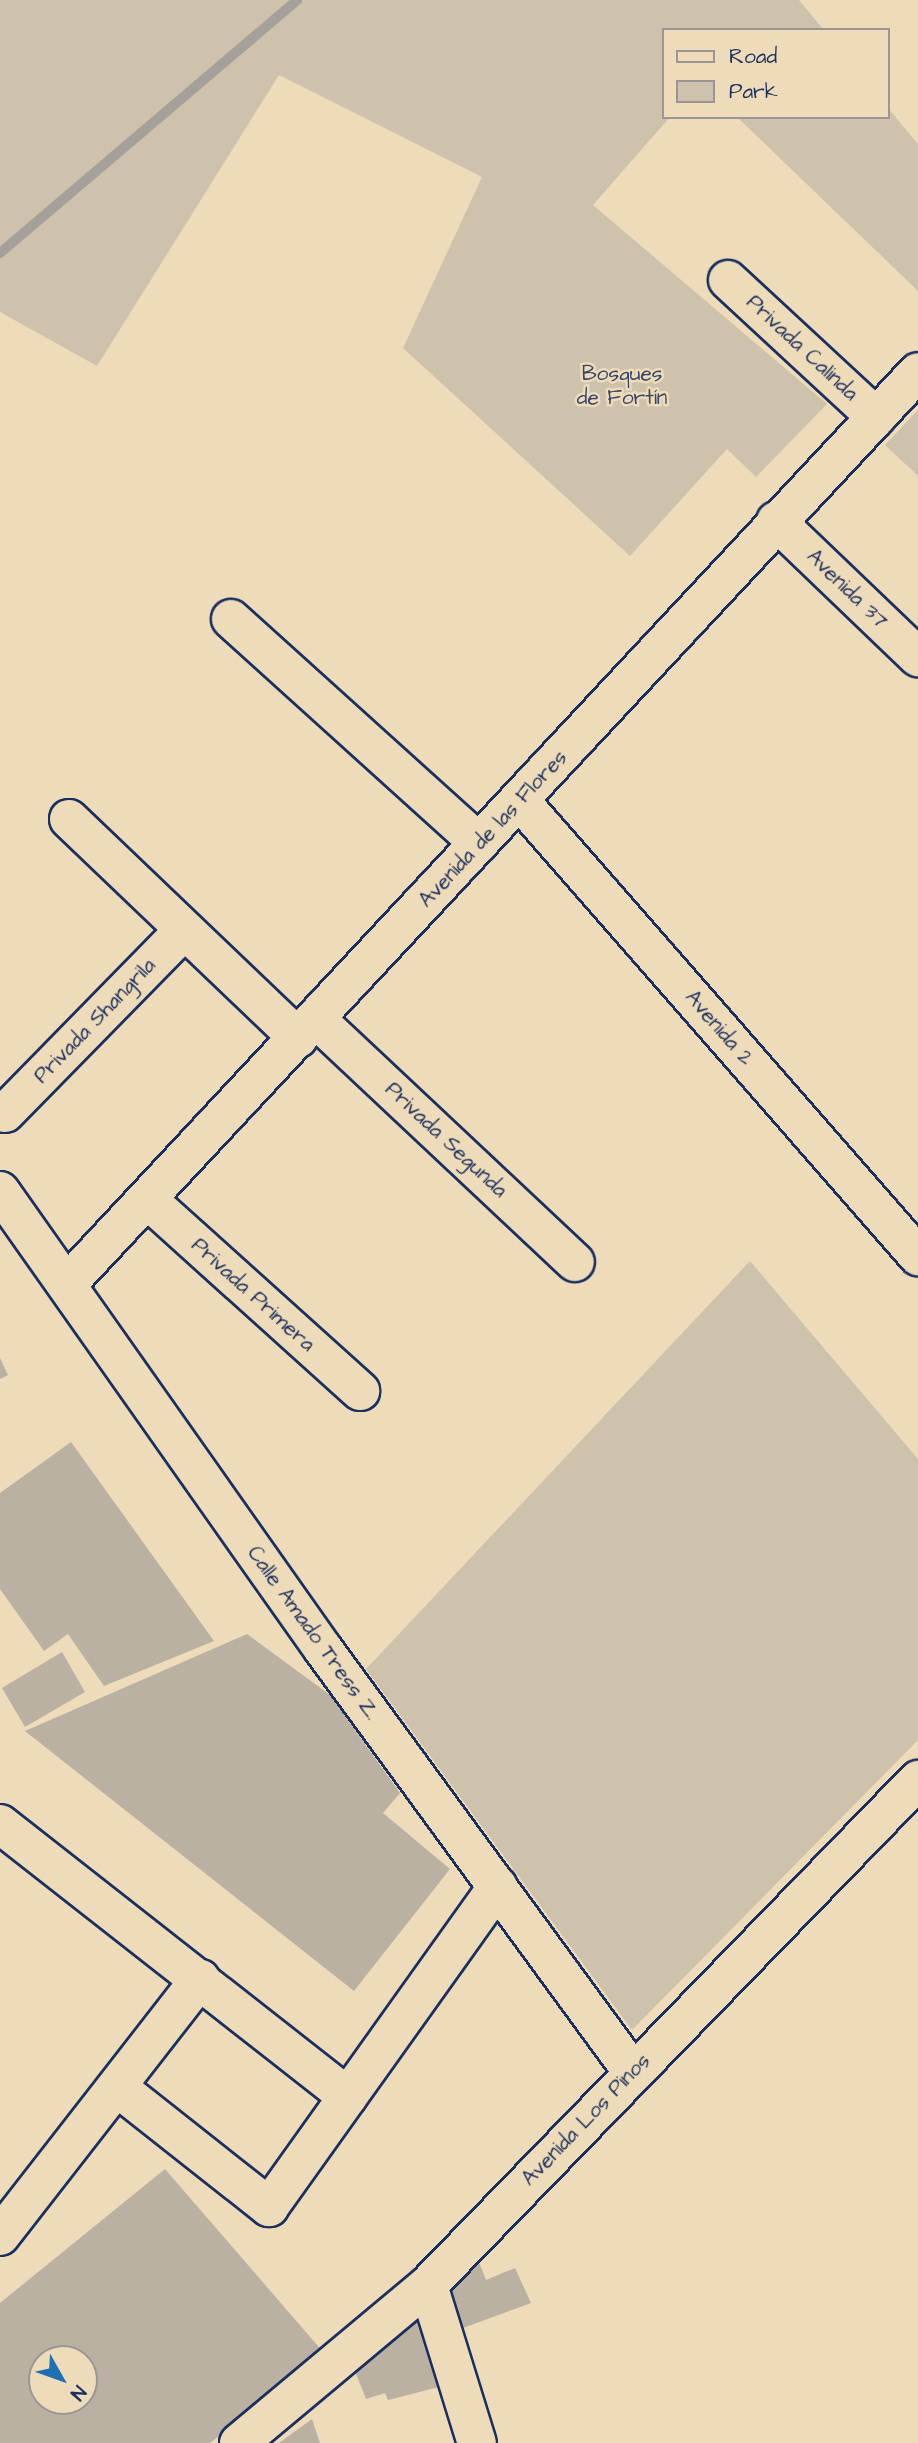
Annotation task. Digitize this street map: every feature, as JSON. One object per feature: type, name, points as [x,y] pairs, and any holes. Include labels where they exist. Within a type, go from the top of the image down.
[{"type":"street","name":"Privada Calinda","points":[[728,280],[876,417]]},
{"type":"street","name":"Avenida de las Flores","points":[[67,1284],[520,801],[776,521],[918,372]]},
{"type":"street","name":"Avenida 37","points":[[776,521],[918,657]]},
{"type":"street","points":[[231,619],[479,843]]},
{"type":"street","name":"Avenida 2","points":[[520,801],[918,1255]]},
{"type":"street","points":[[69,819],[184,929],[307,1028]]},
{"type":"street","name":"Privada Shangrila","points":[[5,1113],[184,929]]},
{"type":"street","name":"Privada Segunda","points":[[307,1028],[575,1262]]},
{"type":"street","name":"Calle Amado Tress Z.","points":[[0,1191],[323,1649],[632,2071]]},
{"type":"street","name":"Privada Primera","points":[[147,1199],[360,1391]]},
{"type":"street","name":"Avenida Los Pinos","points":[[239,2443],[428,2285],[632,2071],[918,1780]]},
{"type":"street","points":[[0,1824],[348,2097]]},
{"type":"street","points":[[117,2087],[269,2207],[498,1886]]},
{"type":"street","points":[[0,2236],[200,1979]]},
{"type":"street","points":[[428,2285],[477,2443]]},
{"type":"green space","name":"Bosques de Fortín","points":[[0,0],[799,0],[822,28],[662,28],[662,119],[668,119],[593,205],[827,404],[756,477],[727,449],[630,556],[403,348],[482,177],[279,75],[97,366],[0,312]]},
{"type":"green space","points":[[890,110],[918,144],[918,291],[739,119],[890,119]]},
{"type":"green space","points":[[918,410],[918,476],[885,445]]},
{"type":"green space","points":[[750,1261],[918,1459],[918,1740],[632,2030],[366,1669]]},
{"type":"building","points":[[0,1358],[8,1375],[0,1379]]},
{"type":"building","points":[[71,1442],[214,1641],[104,1686],[68,1634],[44,1651],[0,1589],[0,1493]]},
{"type":"building","points":[[247,1634],[330,1695],[400,1793],[383,1813],[450,1869],[354,1991],[25,1731]]},
{"type":"building","points":[[62,1652],[85,1692],[25,1727],[2,1688]]},
{"type":"building","points":[[165,2169],[324,2353],[210,2443],[0,2443],[0,2303]]},
{"type":"building","points":[[477,2257],[486,2280],[515,2268],[531,2303],[463,2328],[449,2287]]},
{"type":"building","points":[[419,2318],[439,2387],[388,2400],[385,2393],[366,2399],[355,2371]]},
{"type":"building","points":[[312,2419],[320,2443],[279,2443]]},
{"type":"waterway","points":[[0,253],[297,0]]}]
